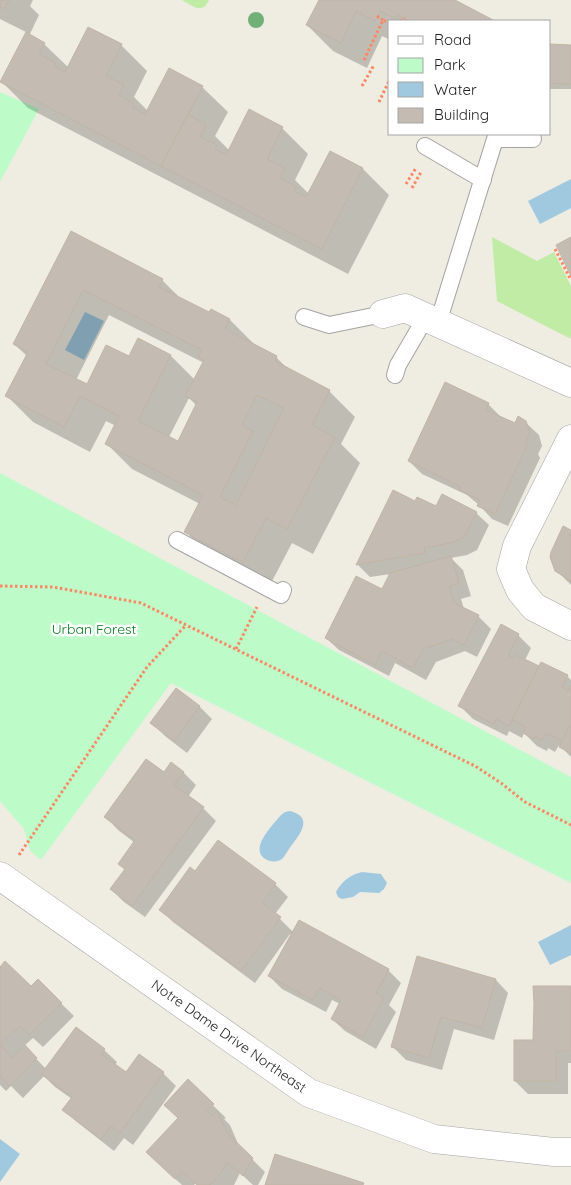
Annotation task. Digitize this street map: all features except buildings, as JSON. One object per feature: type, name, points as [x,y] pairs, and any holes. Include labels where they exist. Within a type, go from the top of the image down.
[{"type":"street","points":[[383,314],[405,308],[571,383]]},
{"type":"street","points":[[571,439],[517,546],[511,569],[520,590],[534,607],[571,626]]},
{"type":"street","name":"Notre Dame Drive Northeast","points":[[2,877],[309,1093],[434,1139],[554,1152],[571,1152]]},
{"type":"lane","points":[[395,375],[398,365],[432,320],[483,180],[495,138],[533,139]]},
{"type":"lane","points":[[422,154],[483,180]]},
{"type":"lane","points":[[304,317],[329,325],[383,314]]},
{"type":"lane","points":[[177,540],[275,589]]},
{"type":"path","points":[[378,16],[388,22]]},
{"type":"path","points":[[364,60],[383,20]]},
{"type":"path","points":[[362,86],[374,65]]},
{"type":"path","points":[[379,102],[388,83]]},
{"type":"path","points":[[406,184],[422,154]]},
{"type":"path","points":[[412,188],[425,165]]},
{"type":"path","points":[[555,249],[571,280]]},
{"type":"path","points":[[0,586],[53,588],[141,603],[475,766],[525,802],[571,825]]},
{"type":"path","points":[[236,649],[275,589]]},
{"type":"path","points":[[2,877],[147,667],[186,625]]},
{"type":"green space","points":[[182,0],[209,0],[203,7],[197,8]]},
{"type":"green space","points":[[0,92],[39,109],[0,182]]},
{"type":"green space","points":[[492,237],[537,261],[554,252],[571,286],[571,339],[497,301]]},
{"type":"green space","name":"Urban Forest","points":[[0,473],[571,777],[571,883],[171,683],[41,860],[30,851],[24,829],[0,801]]},
{"type":"water","points":[[571,179],[571,208],[540,224],[528,201]]},
{"type":"water","points":[[85,312],[104,321],[84,360],[65,350]]},
{"type":"water","points":[[290,811],[302,817],[303,826],[301,831],[282,859],[279,861],[267,860],[262,856],[261,844],[268,831],[281,815]]},
{"type":"water","points":[[362,872],[381,874],[387,883],[384,889],[379,893],[360,892],[353,897],[342,899],[338,897],[336,892],[341,885],[350,877]]},
{"type":"water","points":[[571,925],[571,955],[550,965],[538,942]]},
{"type":"water","points":[[0,1139],[20,1154],[0,1182]]}]
